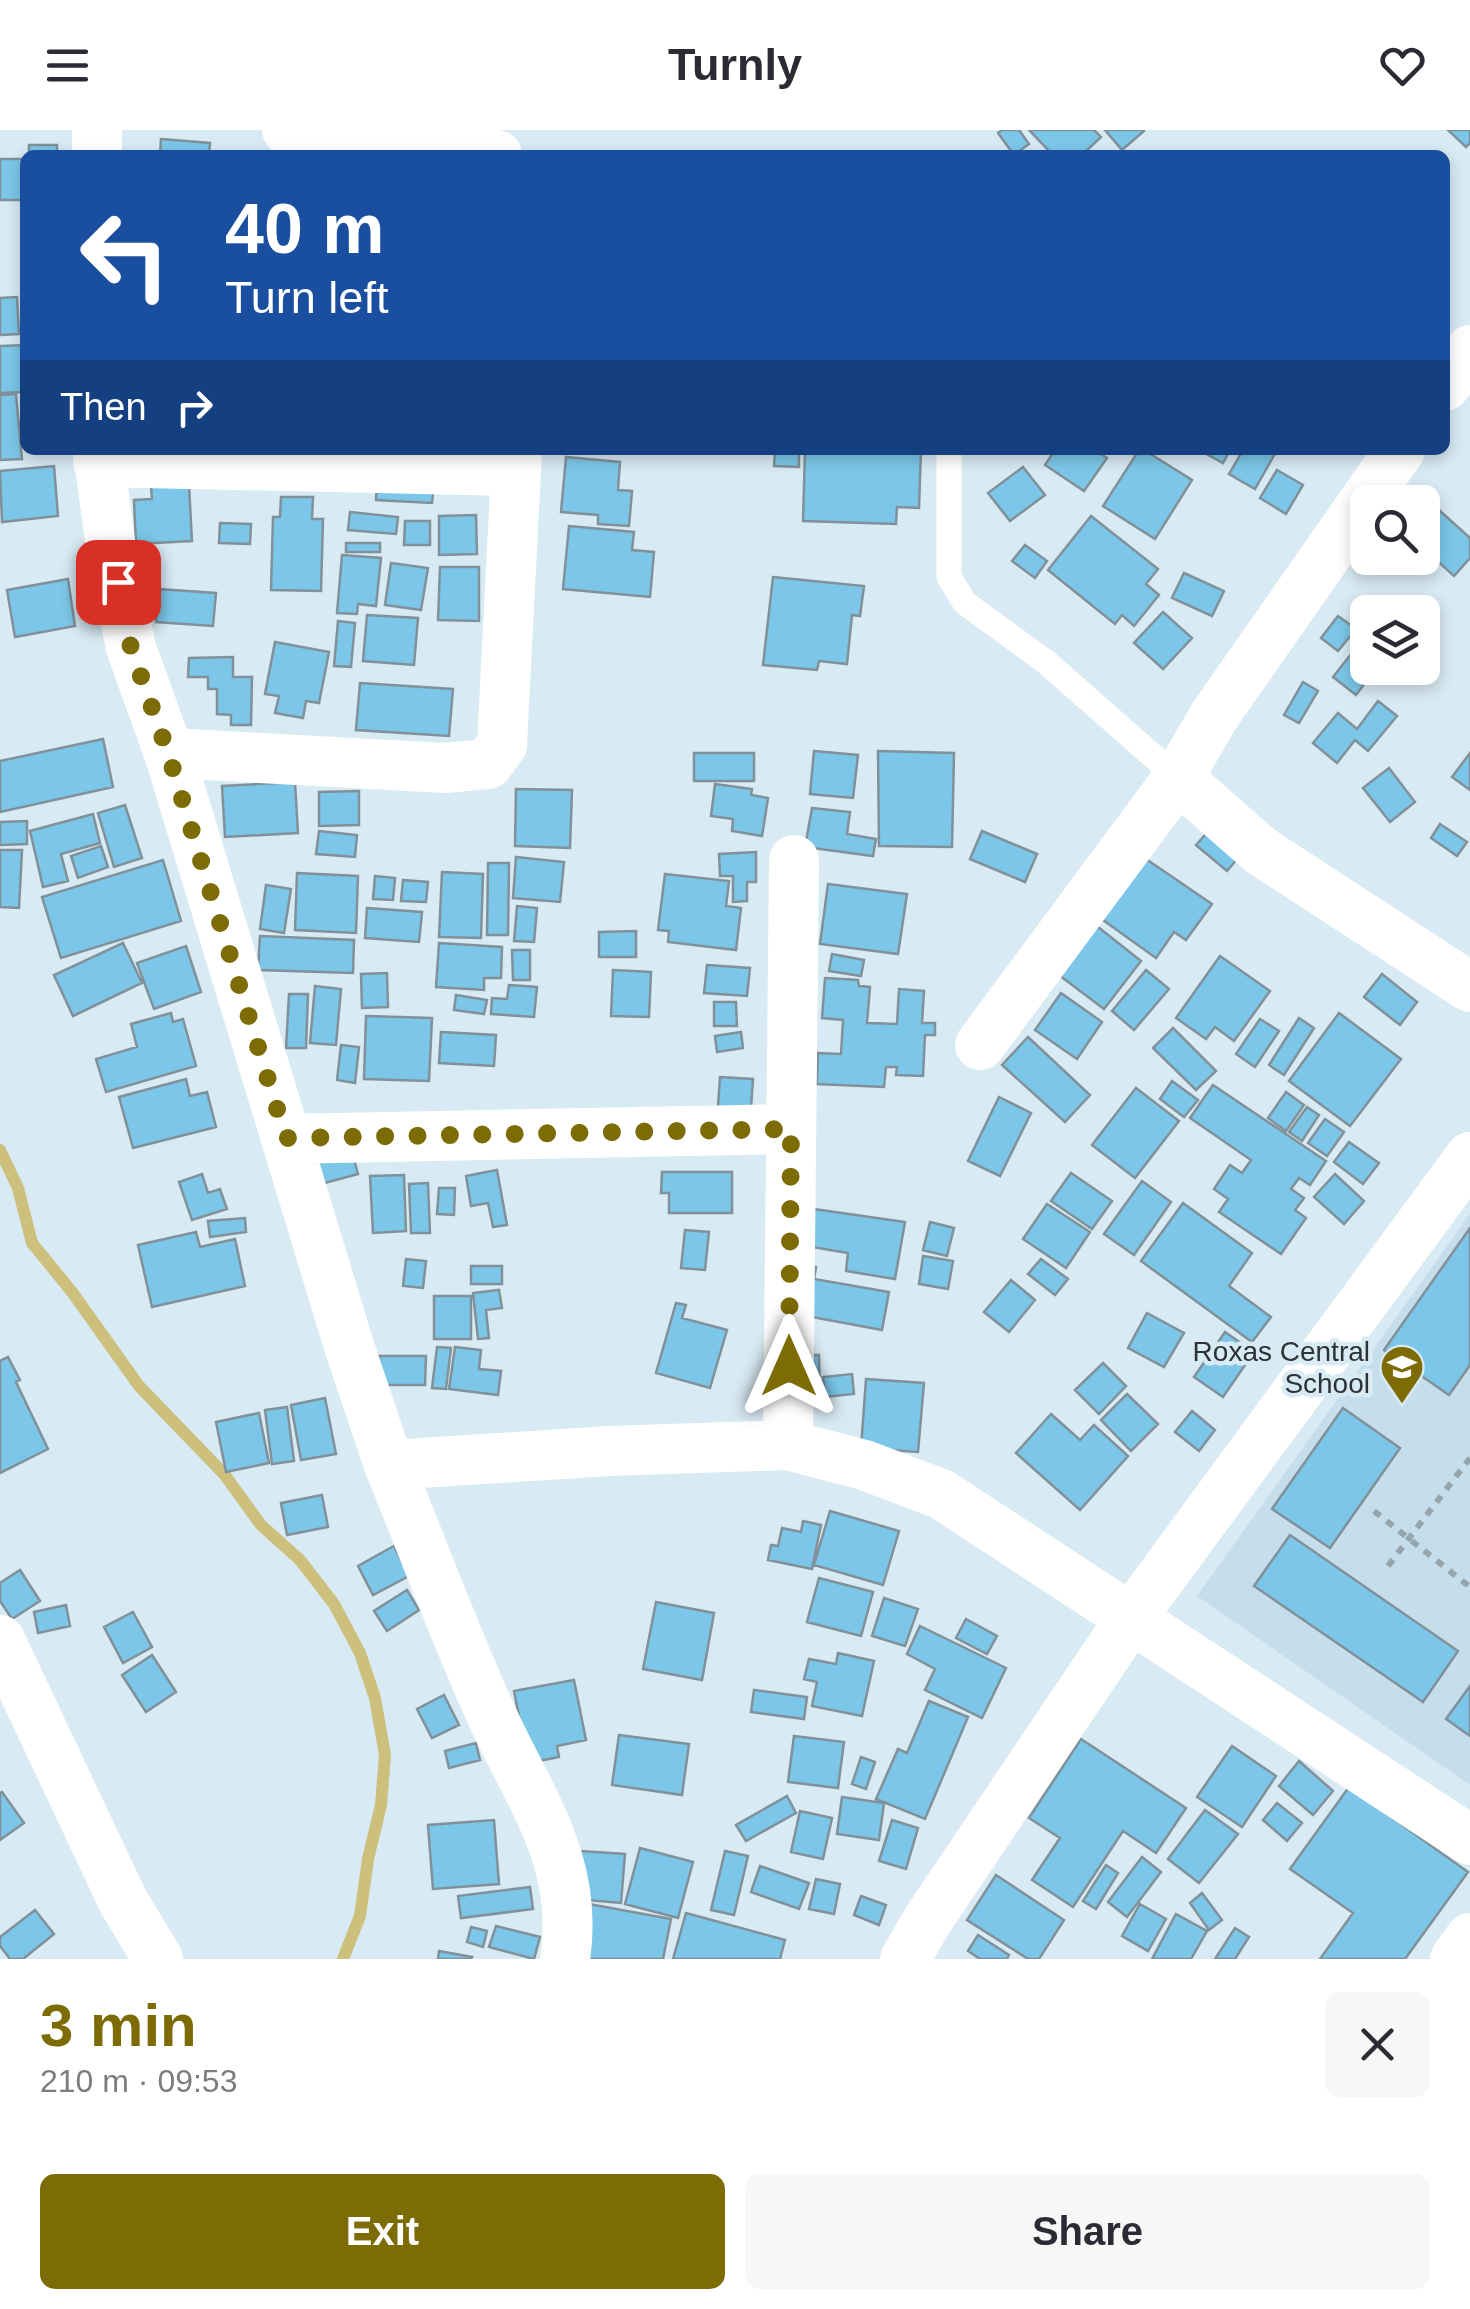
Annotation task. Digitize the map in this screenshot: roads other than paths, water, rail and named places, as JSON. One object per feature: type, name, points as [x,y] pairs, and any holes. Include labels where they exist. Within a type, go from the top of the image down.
[{"type":"street","points":[[286,130],[455,150]]},
{"type":"street","points":[[1450,379],[1470,350]]},
{"type":"street","points":[[980,1045],[1178,778],[1214,716],[1397,455]]},
{"type":"street","points":[[168,753],[445,768],[488,764],[502,745],[517,460],[98,456],[131,648],[168,753],[389,1466],[492,1716],[561,1862],[568,1936],[565,1959]]},
{"type":"street","points":[[1178,778],[1261,851],[1470,987]]},
{"type":"street","points":[[788,1445],[794,860]]},
{"type":"street","points":[[286,1138],[791,1129]]},
{"type":"street","points":[[905,1959],[1131,1618],[1470,1157]]},
{"type":"street","points":[[389,1466],[609,1451],[788,1445],[864,1465],[940,1494],[1470,1840]]},
{"type":"street","points":[[0,1640],[123,1901],[158,1959]]},
{"type":"street","points":[[1455,1959],[1470,1938]]},
{"type":"lane","points":[[949,455],[949,577],[965,603],[1046,662],[1178,778]]},
{"type":"waterway","points":[[0,1150],[18,1188],[32,1243],[139,1386],[224,1474],[261,1525],[300,1560],[334,1604],[360,1653],[375,1698],[385,1755],[381,1805],[360,1916],[343,1959]]},
{"type":"place","name":"Roxas Central School","points":[[1402,1405]]}]
